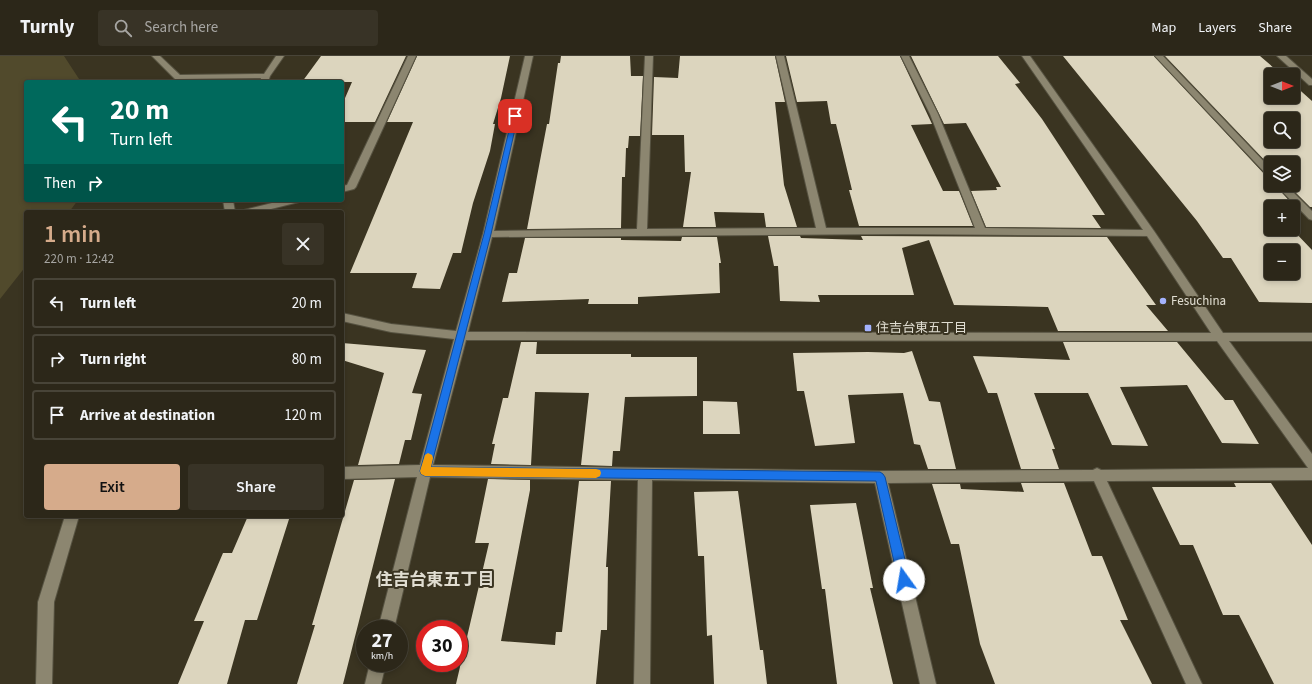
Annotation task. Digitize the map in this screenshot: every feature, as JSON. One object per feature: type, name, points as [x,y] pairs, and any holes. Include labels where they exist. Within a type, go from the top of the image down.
[{"type":"street","points":[[156,56],[178,77],[265,79],[280,56]]},
{"type":"street","points":[[344,189],[352,187],[412,56]]},
{"type":"street","points":[[388,620],[425,471],[488,234],[529,56]]},
{"type":"street","points":[[642,232],[649,56]]},
{"type":"street","points":[[780,56],[822,230]]},
{"type":"street","points":[[905,56],[934,114],[981,230]]},
{"type":"street","points":[[1026,56],[1150,233],[1220,337],[1312,464]]},
{"type":"street","points":[[1159,56],[1264,167]]},
{"type":"street","points":[[1281,56],[1312,83]]},
{"type":"street","points":[[1288,192],[1312,217]]},
{"type":"street","points":[[255,210],[288,202]]},
{"type":"street","points":[[488,234],[822,230],[981,230],[1150,233]]},
{"type":"street","points":[[344,317],[392,328],[461,336],[1312,338]]},
{"type":"street","points":[[344,473],[425,471],[880,477],[1097,474],[1312,474]]},
{"type":"street","points":[[642,684],[645,474]]},
{"type":"street","points":[[1097,474],[1194,684]]},
{"type":"street","points":[[880,477],[928,684]]},
{"type":"street","points":[[44,684],[46,602],[71,518]]},
{"type":"street","points":[[372,684],[375,672]]},
{"type":"shaded area","points":[[0,56],[64,56],[80,80],[24,80],[24,202],[76,202],[70,210],[24,210],[24,269],[0,299]]},
{"type":"building","points":[[321,56],[406,56],[375,122],[344,122],[344,100],[352,82],[344,82],[344,80],[303,80]]},
{"type":"building","points":[[417,56],[510,56],[501,98],[493,124],[495,124],[490,151],[473,203],[461,253],[453,253],[440,289],[412,288],[417,273],[350,273],[413,122],[387,122]]},
{"type":"building","points":[[561,56],[630,56],[631,76],[643,76],[640,136],[629,136],[628,148],[626,148],[625,177],[622,177],[621,228],[527,229],[547,124],[549,124],[558,63],[560,63]]},
{"type":"building","points":[[680,56],[775,56],[785,102],[775,102],[784,185],[797,227],[766,227],[764,213],[714,212],[716,227],[683,227],[691,172],[685,172],[684,135],[652,135],[654,77],[678,78]]},
{"type":"building","points":[[786,56],[900,56],[932,124],[911,125],[943,191],[959,191],[973,226],[859,226],[849,190],[852,190],[836,124],[831,124],[827,101],[797,102]]},
{"type":"building","points":[[911,56],[998,56],[1020,83],[1015,84],[1042,119],[1105,215],[1092,215],[1101,228],[986,227],[971,191],[997,190],[996,187],[1001,187],[966,123],[944,124]]},
{"type":"building","points":[[1063,56],[1154,56],[1264,174],[1264,192],[1281,192],[1289,200],[1264,200],[1264,236],[1299,236],[1312,250],[1312,303],[1259,302],[1231,258],[1223,258],[1197,221]]},
{"type":"building","points":[[1165,56],[1260,56],[1274,68],[1264,68],[1264,104],[1300,104],[1300,90],[1312,101],[1312,207],[1310,207],[1295,192],[1300,192],[1300,156],[1264,156],[1264,160]]},
{"type":"building","points":[[768,236],[800,236],[801,238],[863,240],[861,236],[1107,237],[1156,305],[1146,305],[1168,331],[1058,331],[1048,307],[954,305],[929,240],[902,248],[914,295],[818,295],[820,302],[780,301],[778,266],[774,266]]},
{"type":"building","points":[[682,237],[717,237],[721,263],[719,263],[720,293],[638,297],[638,304],[588,304],[589,299],[502,302],[509,273],[517,273],[525,238],[621,238],[621,240],[681,241]]},
{"type":"building","points":[[521,342],[537,342],[536,354],[631,354],[631,357],[697,357],[697,396],[625,397],[620,451],[613,451],[612,466],[581,465],[589,393],[535,392],[531,465],[491,464],[495,444],[492,444],[503,398],[508,398]]},
{"type":"building","points":[[1063,342],[1177,342],[1225,400],[1233,400],[1259,444],[1222,443],[1187,385],[1120,387],[1148,446],[1112,445],[1088,393],[1034,393],[1055,449],[1052,449],[1059,469],[1021,469],[997,393],[988,393],[973,356],[1070,360]]},
{"type":"building","points":[[344,343],[426,350],[412,393],[422,394],[411,440],[405,440],[399,464],[358,465],[384,373],[344,361]]},
{"type":"building","points":[[912,351],[929,401],[940,402],[956,469],[928,469],[920,445],[914,444],[903,393],[848,395],[855,443],[815,446],[804,391],[797,391],[793,353],[904,353]]},
{"type":"building","points":[[703,401],[737,402],[740,434],[703,434]]},
{"type":"building","points":[[395,479],[359,620],[356,620],[356,633],[343,684],[297,684],[315,625],[312,625],[354,480]]},
{"type":"building","points":[[488,479],[530,480],[530,490],[501,641],[555,645],[556,632],[562,632],[579,481],[611,481],[606,567],[608,567],[607,630],[601,630],[596,684],[456,684],[459,672],[468,672],[468,633],[489,543],[475,543]]},
{"type":"building","points":[[1021,483],[1064,483],[1092,556],[1102,556],[1128,620],[1120,620],[1152,684],[995,684],[980,644],[959,544],[951,544],[932,484],[960,484],[961,489],[1024,492]]},
{"type":"building","points":[[1234,483],[1271,483],[1312,545],[1312,684],[1274,684],[1239,615],[1223,615],[1193,545],[1180,545],[1152,487],[1236,487]]},
{"type":"building","points":[[738,491],[760,650],[763,650],[767,684],[714,684],[712,635],[707,636],[704,556],[698,556],[694,492]]},
{"type":"building","points":[[856,503],[873,588],[870,588],[893,684],[837,684],[825,589],[822,589],[810,505]]},
{"type":"building","points":[[247,518],[289,518],[257,620],[245,620],[227,684],[178,684],[204,621],[194,621],[223,553],[232,553]]},
{"type":"slow traffic","points":[[428,458],[425,471],[596,473]]},
{"type":"place","name":"Fesuchina","points":[[1163,301]]},
{"type":"place","name":"住吉台東五丁目","points":[[868,328]]},
{"type":"district","name":"住吉台東五丁目","points":[[435,580]]},
{"type":"route","points":[[515,116],[488,234],[425,471],[880,477],[904,580]]}]
